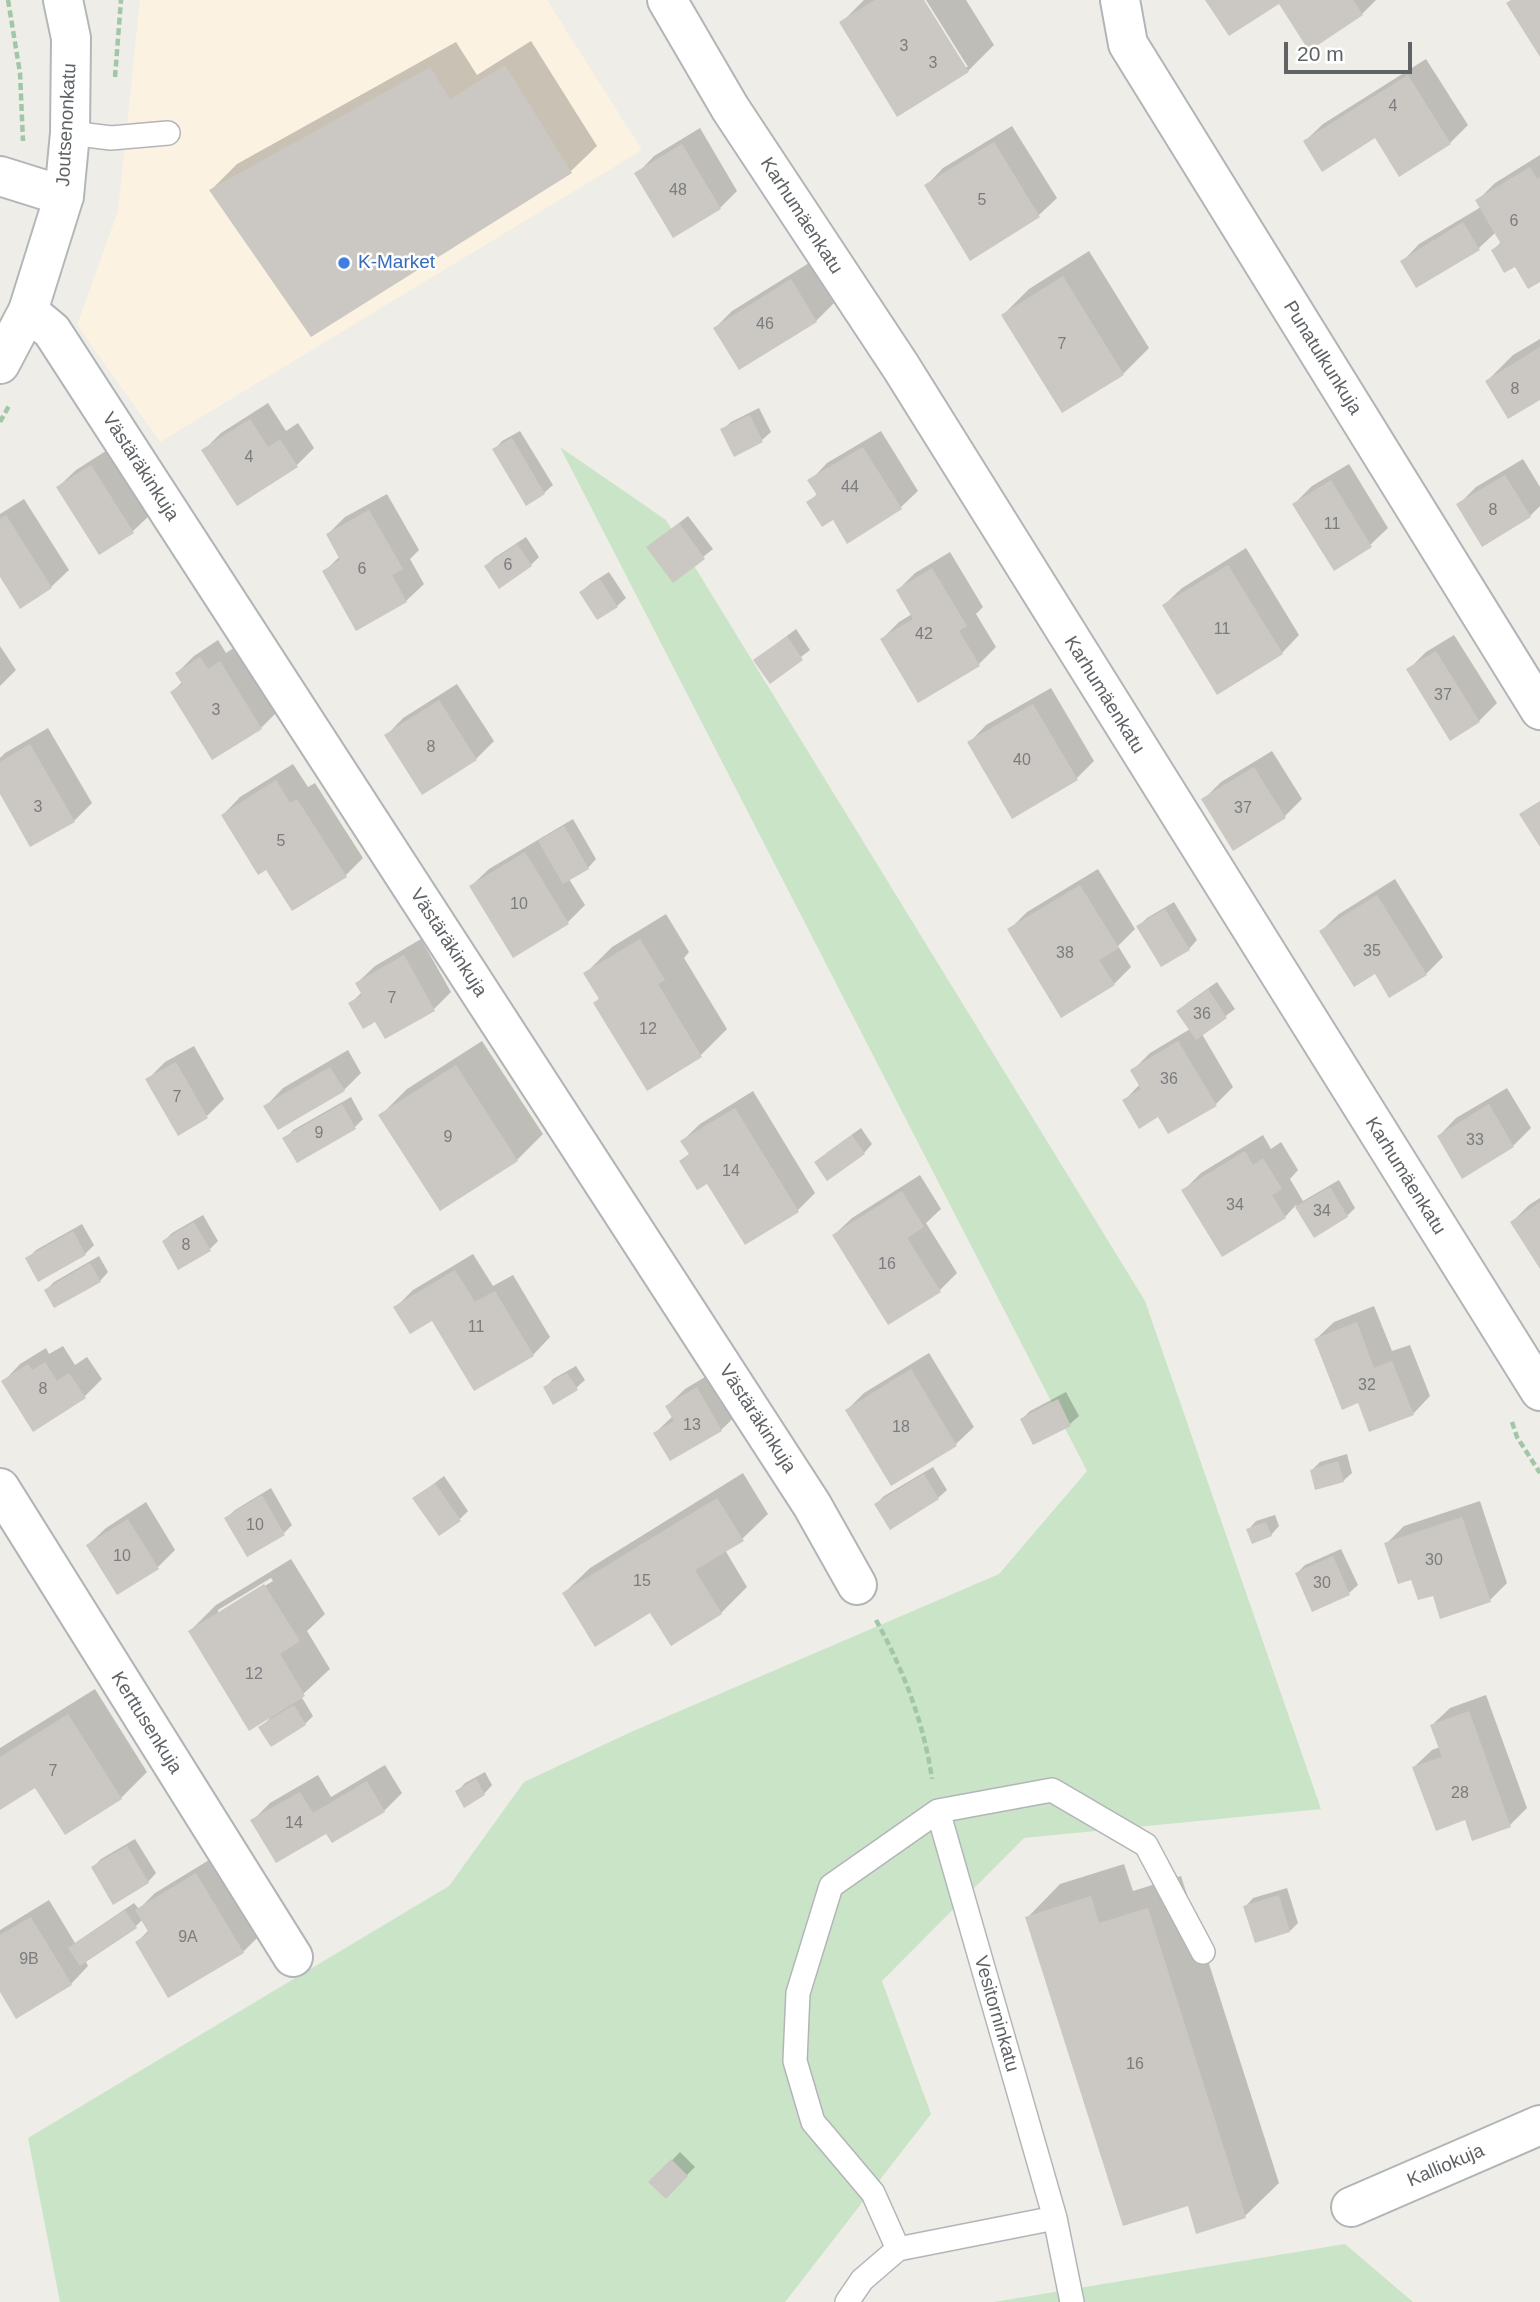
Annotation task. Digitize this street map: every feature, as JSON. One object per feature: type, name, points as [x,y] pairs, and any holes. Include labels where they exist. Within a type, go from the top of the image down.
[{"type":"street","name":"Joutsenonkatu","points":[[0,364],[28,311],[64,196],[70,133],[71,38],[62,0]]},
{"type":"street","name":"Karhumäenkatu","points":[[667,0],[730,108],[901,367],[1540,1391]]},
{"type":"street","name":"Punatulkunkuja","points":[[1120,0],[1128,44],[1540,710]]},
{"type":"street","points":[[10,179],[64,196]]},
{"type":"street","name":"Västäräkinkuja","points":[[28,311],[52,331],[60,343],[812,1505],[857,1585]]},
{"type":"street","name":"Kerttusenkuja","points":[[0,1488],[293,1957]]},
{"type":"street","name":"Kalliokuja","points":[[1351,2207],[1540,2125]]},
{"type":"lane","points":[[70,133],[111,138],[168,133]]},
{"type":"lane","points":[[898,2249],[873,2193],[813,2122],[795,2061],[798,1993],[831,1886],[937,1811],[1052,1790],[1146,1845],[1203,1952]]},
{"type":"lane","name":"Vesitorninkatu","points":[[937,1811],[1055,2218],[1072,2302]]},
{"type":"lane","points":[[847,2302],[862,2280],[898,2249],[1055,2218]]},
{"type":"path","points":[[8,0],[20,72],[24,145],[10,179]]},
{"type":"path","points":[[857,1585],[885,1636],[915,1709],[928,1748],[937,1811]]},
{"type":"shaded area","points":[[140,0],[547,0],[642,150],[160,442],[77,325],[118,211]]},
{"type":"green space","points":[[560,447],[666,520],[1145,1301],[1321,1809],[1024,1838],[882,1981],[931,2114],[785,2302],[60,2302],[28,2138],[449,1886],[524,1782],[631,1732],[999,1574],[1087,1471]]},
{"type":"green space","points":[[1345,2244],[1413,2302],[994,2302]]},
{"type":"building","points":[[875,0],[924,0],[969,72],[897,117],[839,22]]},
{"type":"building","points":[[1205,0],[1353,0],[1363,15],[1309,51],[1279,4],[1229,36]]},
{"type":"building","points":[[1511,0],[1540,0],[1540,57],[1506,3]]},
{"type":"building","name":"K-Market","points":[[505,65],[572,173],[311,337],[209,190],[430,67],[450,99]]},
{"type":"building","points":[[1408,75],[1451,144],[1399,177],[1375,138],[1322,172],[1303,141]]},
{"type":"building","points":[[994,142],[1040,217],[970,261],[924,185]]},
{"type":"building","points":[[682,144],[721,209],[673,238],[634,173]]},
{"type":"building","points":[[1530,167],[1537,179],[1540,177],[1540,282],[1528,289],[1515,267],[1504,273],[1491,250],[1501,244],[1475,200]]},
{"type":"building","points":[[1463,222],[1480,250],[1416,288],[1400,261]]},
{"type":"building","points":[[1063,276],[1124,375],[1062,413],[1001,315]]},
{"type":"building","points":[[791,279],[817,322],[739,370],[713,328]]},
{"type":"building","points":[[1540,347],[1540,400],[1508,419],[1485,381]]},
{"type":"building","points":[[750,415],[763,442],[734,457],[720,429]]},
{"type":"building","points":[[250,419],[268,447],[280,439],[298,467],[237,506],[201,450]]},
{"type":"building","points":[[512,438],[545,494],[526,506],[492,449]]},
{"type":"building","points":[[863,447],[902,509],[847,544],[833,520],[822,527],[806,502],[817,495],[807,480]]},
{"type":"building","points":[[91,465],[134,533],[99,555],[56,487]]},
{"type":"building","points":[[1505,475],[1531,517],[1482,547],[1456,504]]},
{"type":"building","points":[[1331,480],[1372,547],[1334,571],[1292,504]]},
{"type":"building","points":[[369,510],[403,569],[392,575],[407,602],[356,631],[322,571],[340,560],[326,534]]},
{"type":"building","points":[[6,515],[52,588],[20,609],[0,577],[0,519]]},
{"type":"building","points":[[679,523],[705,559],[673,583],[646,547]]},
{"type":"building","points":[[517,544],[532,566],[499,589],[484,566]]},
{"type":"building","points":[[1228,565],[1283,654],[1217,695],[1162,605]]},
{"type":"building","points":[[932,568],[967,626],[959,631],[980,666],[918,703],[880,639],[913,619],[896,590]]},
{"type":"building","points":[[600,579],[618,607],[597,620],[579,592]]},
{"type":"building","points":[[787,636],[803,660],[770,684],[753,660]]},
{"type":"building","points":[[1436,651],[1480,722],[1450,741],[1406,669]]},
{"type":"building","points":[[200,657],[208,669],[220,661],[262,729],[212,760],[170,692],[182,684],[175,673]]},
{"type":"building","points":[[439,700],[477,760],[422,795],[384,735]]},
{"type":"building","points":[[1033,704],[1078,780],[1012,819],[967,742]]},
{"type":"building","points":[[30,744],[75,822],[30,847],[0,794],[0,762]]},
{"type":"building","points":[[1254,767],[1286,818],[1233,851],[1201,799]]},
{"type":"building","points":[[276,780],[290,803],[297,799],[347,877],[292,911],[266,870],[258,875],[221,815]]},
{"type":"building","points":[[1540,801],[1540,847],[1519,814]]},
{"type":"building","points":[[564,826],[589,869],[563,884],[538,841]]},
{"type":"building","points":[[525,852],[569,924],[513,958],[469,886]]},
{"type":"building","points":[[1080,885],[1119,948],[1099,960],[1115,985],[1061,1018],[1007,929]]},
{"type":"building","points":[[1377,895],[1427,975],[1389,998],[1375,974],[1354,987],[1319,931]]},
{"type":"building","points":[[1165,909],[1190,950],[1161,967],[1136,926]]},
{"type":"building","points":[[640,939],[665,980],[658,984],[702,1057],[647,1091],[593,1003],[599,999],[583,973]]},
{"type":"building","points":[[404,955],[435,1011],[385,1039],[375,1022],[363,1029],[348,1003],[362,995],[355,983]]},
{"type":"building","points":[[1208,989],[1227,1018],[1196,1040],[1176,1011]]},
{"type":"building","points":[[1178,1041],[1217,1106],[1168,1134],[1158,1117],[1139,1129],[1122,1100],[1141,1089],[1130,1070]]},
{"type":"building","points":[[176,1062],[208,1118],[178,1136],[145,1079]]},
{"type":"building","points":[[456,1065],[518,1161],[440,1211],[378,1115]]},
{"type":"building","points":[[330,1067],[345,1091],[278,1130],[263,1106]]},
{"type":"building","points":[[342,1104],[356,1129],[297,1163],[282,1138]]},
{"type":"building","points":[[1489,1104],[1514,1147],[1462,1179],[1437,1136]]},
{"type":"building","points":[[735,1108],[799,1212],[745,1245],[707,1184],[697,1190],[679,1161],[689,1154],[680,1141]]},
{"type":"building","points":[[852,1135],[865,1154],[827,1181],[814,1162]]},
{"type":"building","points":[[1245,1151],[1253,1165],[1263,1158],[1282,1189],[1272,1195],[1286,1218],[1222,1257],[1181,1190]]},
{"type":"building","points":[[1330,1187],[1348,1217],[1314,1238],[1295,1207]]},
{"type":"building","points":[[902,1191],[924,1227],[907,1238],[941,1292],[888,1325],[832,1235]]},
{"type":"building","points":[[1540,1202],[1540,1269],[1510,1222]]},
{"type":"building","points":[[194,1222],[211,1251],[178,1270],[162,1241]]},
{"type":"building","points":[[73,1231],[86,1255],[38,1282],[25,1258]]},
{"type":"building","points":[[90,1263],[101,1282],[54,1308],[44,1290]]},
{"type":"building","points":[[455,1270],[475,1302],[495,1291],[534,1356],[474,1391],[432,1321],[410,1334],[393,1307]]},
{"type":"building","points":[[1357,1322],[1374,1368],[1392,1361],[1414,1415],[1369,1432],[1358,1403],[1342,1410],[1314,1339]]},
{"type":"building","points":[[45,1362],[57,1381],[69,1373],[86,1398],[33,1432],[1,1381],[28,1364],[32,1370]]},
{"type":"building","points":[[911,1369],[957,1446],[891,1486],[845,1410]]},
{"type":"building","points":[[567,1373],[578,1390],[553,1405],[543,1387]]},
{"type":"building","points":[[697,1387],[722,1431],[670,1461],[653,1433],[674,1421],[665,1406]]},
{"type":"building","points":[[1058,1399],[1071,1426],[1033,1445],[1020,1419]]},
{"type":"building","points":[[1338,1461],[1344,1482],[1315,1490],[1310,1470]]},
{"type":"building","points":[[924,1474],[939,1499],[890,1530],[874,1504]]},
{"type":"building","points":[[435,1483],[461,1521],[439,1536],[412,1498]]},
{"type":"building","points":[[262,1495],[285,1535],[247,1557],[224,1518]]},
{"type":"building","points":[[717,1498],[744,1541],[695,1570],[722,1614],[671,1646],[650,1613],[595,1647],[562,1593]]},
{"type":"building","points":[[1462,1517],[1491,1602],[1440,1619],[1433,1596],[1418,1600],[1411,1580],[1398,1584],[1384,1543]]},
{"type":"building","points":[[128,1519],[159,1569],[117,1595],[86,1545]]},
{"type":"building","points":[[1266,1522],[1272,1536],[1252,1544],[1246,1529]]},
{"type":"building","points":[[1333,1556],[1350,1595],[1312,1612],[1295,1573]]},
{"type":"building","points":[[264,1584],[300,1641],[280,1654],[305,1696],[249,1731],[188,1631]]},
{"type":"building","points":[[294,1705],[306,1725],[271,1747],[258,1727]]},
{"type":"building","points":[[1469,1711],[1511,1827],[1472,1841],[1465,1820],[1436,1831],[1412,1767],[1442,1757],[1430,1725]]},
{"type":"building","points":[[68,1714],[122,1799],[65,1835],[35,1788],[0,1810],[0,1757]]},
{"type":"building","points":[[476,1779],[485,1795],[464,1808],[455,1791]]},
{"type":"building","points":[[367,1781],[385,1812],[332,1843],[326,1834],[276,1863],[250,1820],[300,1792],[313,1813]]},
{"type":"building","points":[[127,1846],[149,1883],[113,1905],[91,1867]]},
{"type":"building","points":[[196,1873],[244,1953],[168,1998],[135,1942],[149,1933],[135,1910]]},
{"type":"building","points":[[1279,1895],[1290,1932],[1255,1943],[1243,1906]]},
{"type":"building","points":[[1091,1896],[1099,1923],[1148,1908],[1246,2218],[1196,2234],[1188,2206],[1123,2226],[1025,1917]]},
{"type":"building","points":[[125,1910],[137,1928],[80,1966],[68,1948]]},
{"type":"building","points":[[31,1917],[72,1985],[16,2019],[0,1992],[0,1935]]},
{"type":"building","points":[[671,2159],[688,2176],[666,2199],[648,2182]]},
{"type":"place","name":"K-Market","points":[[344,263]]}]
